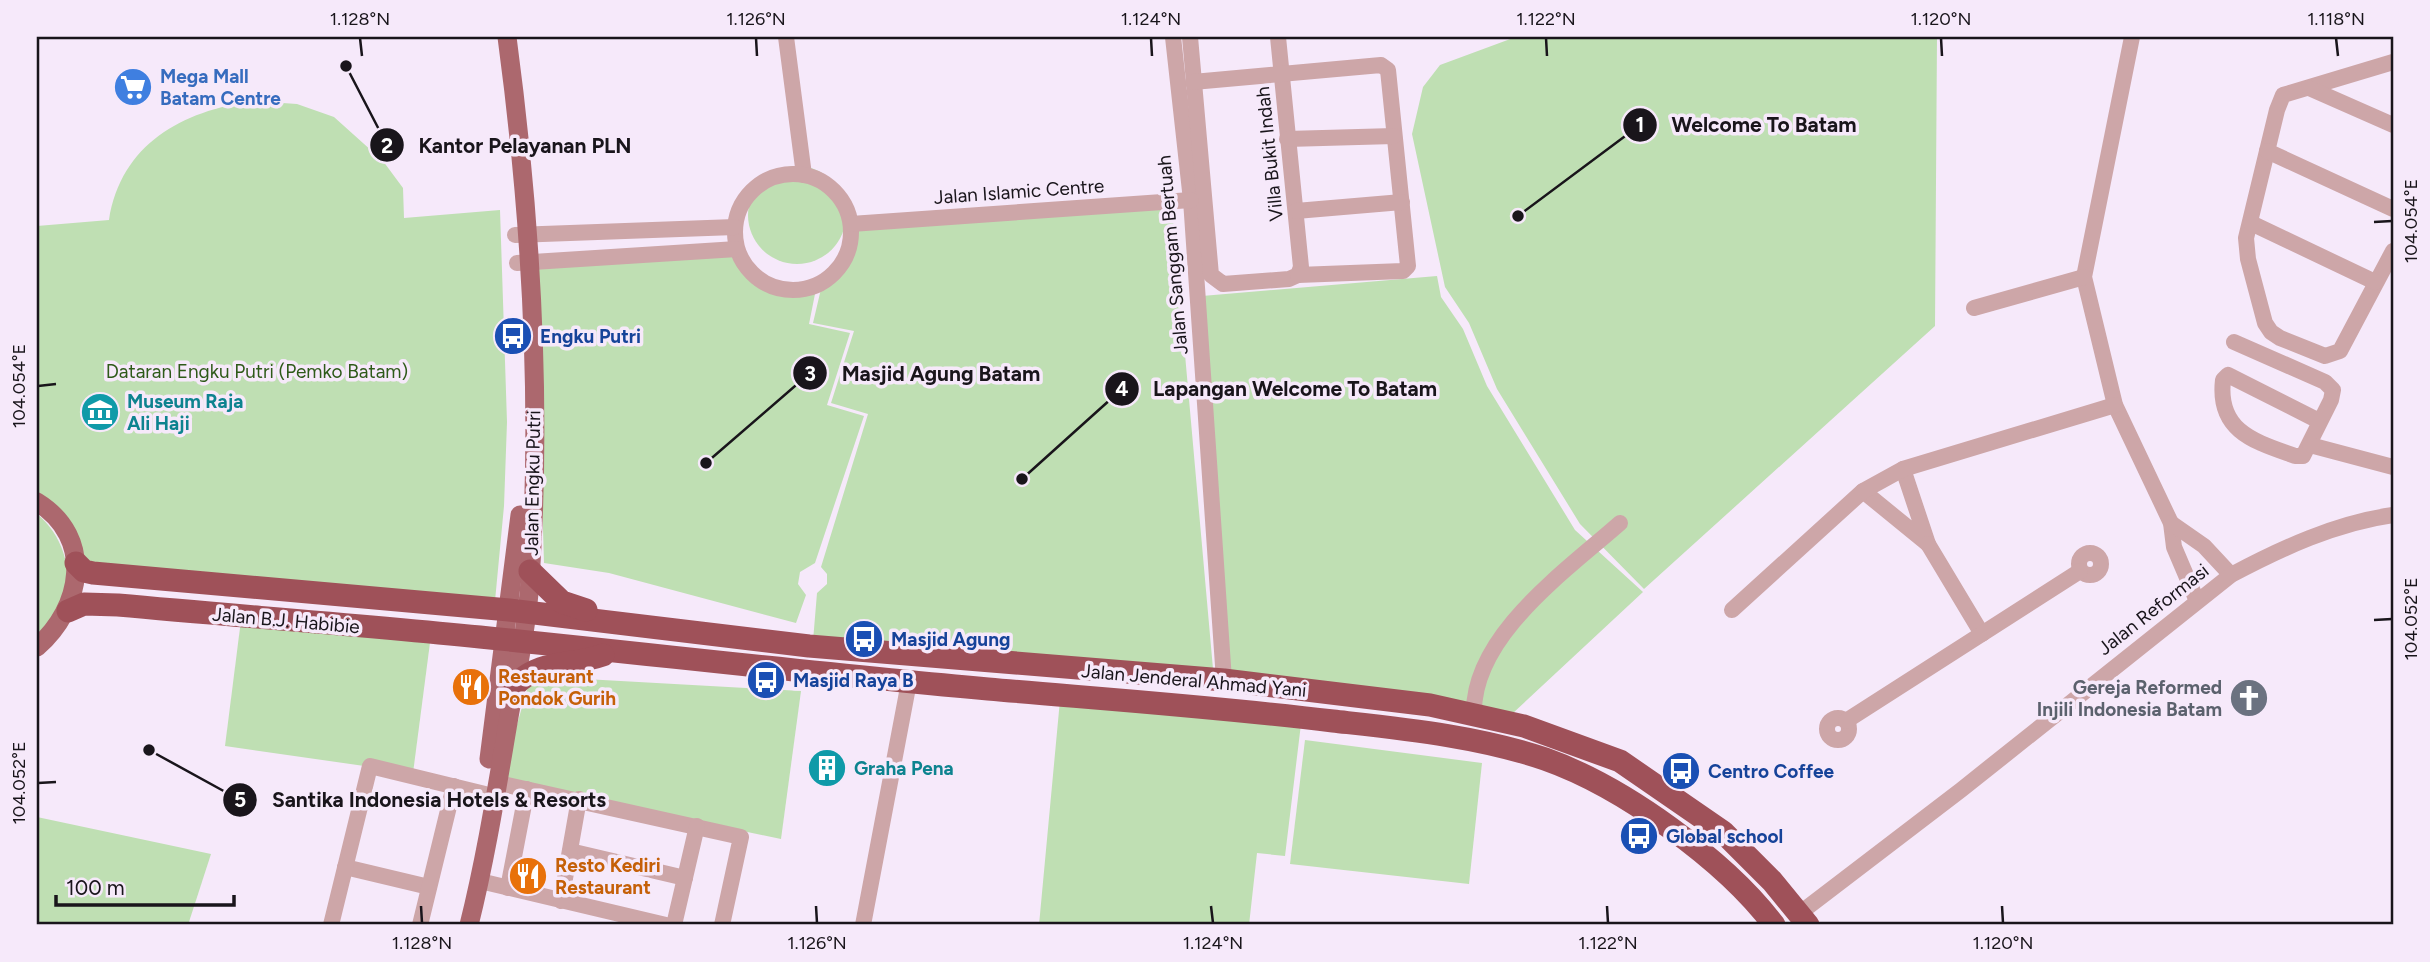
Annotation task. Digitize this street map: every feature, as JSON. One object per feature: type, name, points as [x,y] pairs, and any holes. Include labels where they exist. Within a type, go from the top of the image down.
[{"type":"highway","name":"Jalan B.J. Habibie","points":[[76,563],[84,571],[93,573],[518,611]]},
{"type":"highway","points":[[530,571],[562,602],[608,620]]},
{"type":"highway","name":"Jalan B.J. Habibie","points":[[68,611],[94,603],[514,641]]},
{"type":"highway","name":"Jalan Jenderal Ahmad Yani","points":[[518,611],[808,646],[1224,680],[1430,705],[1474,714],[1562,738],[1620,761],[1723,832],[1804,919]]},
{"type":"highway","name":"Jalan Jenderal Ahmad Yani","points":[[514,641],[909,682],[1280,715],[1429,732],[1530,755],[1611,789],[1705,854],[1762,909],[1774,925]]},
{"type":"highway","points":[[515,685],[535,668],[579,663],[612,651]]},
{"type":"highway","points":[[1055,695],[1058,668]]},
{"type":"main road","name":"Jalan Engku Putri","points":[[495,37],[521,234]]},
{"type":"main road","name":"Jalan Engku Putri","points":[[469,925],[480,881],[518,611],[522,492],[522,262],[517,114],[507,37]]},
{"type":"main road","name":"Jalan Engku Putri","points":[[518,611],[530,571],[535,434],[522,262]]},
{"type":"main road","points":[[37,502],[54,516],[64,531],[76,563],[76,584],[68,611],[55,631],[37,647]]},
{"type":"main road","name":"Jalan Engku Putri","points":[[458,925],[515,685],[514,641]]},
{"type":"street","points":[[786,37],[804,175]]},
{"type":"street","name":"Jalan Sanggam Bertuah","points":[[1173,37],[1191,200],[1224,680]]},
{"type":"street","points":[[1190,37],[1194,82],[1213,278],[1223,284],[1289,279],[1299,271],[1402,271],[1408,266],[1385,67],[1194,82]]},
{"type":"street","name":"Villa Bukit Indah","points":[[1278,37],[1296,211],[1299,271]]},
{"type":"street","points":[[2132,37],[2084,277],[2115,405],[2171,523],[2177,558],[2197,601]]},
{"type":"street","points":[[2393,62],[2287,93],[2279,101],[2246,238],[2248,259],[2265,323],[2271,332],[2326,356],[2340,351],[2393,251]]},
{"type":"street","points":[[2309,88],[2393,125]]},
{"type":"street","points":[[1287,139],[1394,136]]},
{"type":"street","points":[[2267,151],[2393,209]]},
{"type":"street","points":[[804,175],[823,182],[836,193],[846,207],[851,224],[851,242],[843,263],[835,273],[807,290],[794,292],[774,288],[757,278],[744,264],[737,249],[735,227],[739,211],[759,185],[773,177],[804,175]]},
{"type":"street","name":"Jalan Islamic Centre","points":[[851,224],[1191,200]]},
{"type":"street","points":[[1296,211],[1402,202]]},
{"type":"street","points":[[2251,223],[2375,282]]},
{"type":"street","points":[[521,234],[735,227]]},
{"type":"street","points":[[522,262],[737,249]]},
{"type":"street","points":[[1974,308],[2084,277]]},
{"type":"street","points":[[2234,342],[2330,386],[2333,395],[2310,445],[2299,457],[2244,436],[2223,402],[2223,380],[2228,376],[2235,377],[2319,421]]},
{"type":"street","points":[[1732,610],[1863,491],[1903,469],[2115,405]]},
{"type":"street","points":[[2310,445],[2393,467]]},
{"type":"street","points":[[1903,469],[1928,544],[1982,634]]},
{"type":"street","points":[[1863,491],[1928,544]]},
{"type":"street","name":"Jalan Reformasi","points":[[1804,919],[2231,575],[2274,551],[2345,525],[2393,515]]},
{"type":"street","points":[[1474,714],[1474,696],[1498,641],[1534,600],[1620,523]]},
{"type":"street","points":[[2171,523],[2204,546],[2231,575]]},
{"type":"street","points":[[1846,721],[2080,570]]},
{"type":"street","points":[[863,925],[909,682]]},
{"type":"street","points":[[331,925],[370,766],[454,786],[527,789],[579,799],[743,839],[722,925]]},
{"type":"street","points":[[420,925],[454,786]]},
{"type":"street","points":[[508,888],[527,789]]},
{"type":"street","points":[[561,901],[579,799]]},
{"type":"street","points":[[674,925],[697,826]]},
{"type":"street","points":[[570,851],[685,878]]},
{"type":"street","points":[[345,867],[429,887]]},
{"type":"street","points":[[480,881],[666,925]]},
{"type":"green space","points":[[1937,37],[1935,326],[1644,589],[1580,524],[1497,389],[1469,323],[1445,287],[1412,134],[1423,87],[1440,65],[1513,38]]},
{"type":"green space","name":"Dataran Engku Putri (Pemko Batam)","points":[[253,101],[297,104],[334,117],[383,161],[403,188],[404,218],[500,210],[507,422],[504,506],[495,601],[85,571],[61,534],[37,507],[37,226],[109,220],[116,193],[127,171],[141,152],[159,136],[202,113]]},
{"type":"green space","points":[[797,166],[816,170],[832,180],[842,196],[846,215],[842,234],[832,250],[816,260],[797,264],[778,260],[762,250],[752,234],[748,215],[752,196],[762,180],[778,170]]},
{"type":"green space","points":[[1171,197],[1213,669],[813,641],[817,593],[827,584],[827,574],[821,567],[868,414],[831,403],[854,331],[813,323],[824,276],[851,250],[859,216]]},
{"type":"green space","points":[[731,251],[756,283],[798,294],[816,289],[809,324],[850,333],[827,405],[864,416],[815,563],[800,572],[798,584],[806,595],[796,623],[609,573],[544,563],[535,263]]},
{"type":"green space","points":[[1437,276],[1441,297],[1463,329],[1487,386],[1575,530],[1643,592],[1512,714],[1231,676],[1202,296]]},
{"type":"green space","points":[[37,514],[46,522],[59,542],[67,577],[63,600],[37,637]]},
{"type":"green space","points":[[241,620],[431,635],[413,773],[225,746]]},
{"type":"green space","points":[[531,676],[801,691],[781,839],[501,780]]},
{"type":"green space","points":[[1060,700],[1301,724],[1285,856],[1257,853],[1249,925],[1039,925]]},
{"type":"green space","points":[[1305,740],[1482,763],[1469,884],[1290,864]]},
{"type":"green space","points":[[37,817],[211,854],[188,925],[37,925]]},
{"type":"place","name":"Kantor Pelayanan PLN","points":[[346,66]]},
{"type":"place","name":"Mega Mall Batam Centre","points":[[133,87]]},
{"type":"place","name":"Welcome To Batam","points":[[1518,216]]},
{"type":"place","name":"Engku Putri","points":[[513,336]]},
{"type":"place","name":"Museum Raja Ali Haji","points":[[100,412]]},
{"type":"place","name":"Masjid Agung Batam","points":[[706,463]]},
{"type":"place","name":"Lapangan Welcome To Batam","points":[[1022,479]]},
{"type":"place","name":"Masjid Agung","points":[[864,639]]},
{"type":"place","name":"Masjid Raya B","points":[[766,680]]},
{"type":"place","name":"Restaurant Pondok Gurih","points":[[471,687]]},
{"type":"place","name":"Gereja Reformed Injili Indonesia Batam","points":[[2249,698]]},
{"type":"place","name":"Santika Indonesia Hotels & Resorts","points":[[149,750]]},
{"type":"place","name":"Graha Pena","points":[[827,768]]},
{"type":"place","name":"Centro Coffee","points":[[1681,771]]},
{"type":"place","name":"Global school","points":[[1639,836]]},
{"type":"place","name":"Resto Kediri Restaurant","points":[[528,876]]}]
